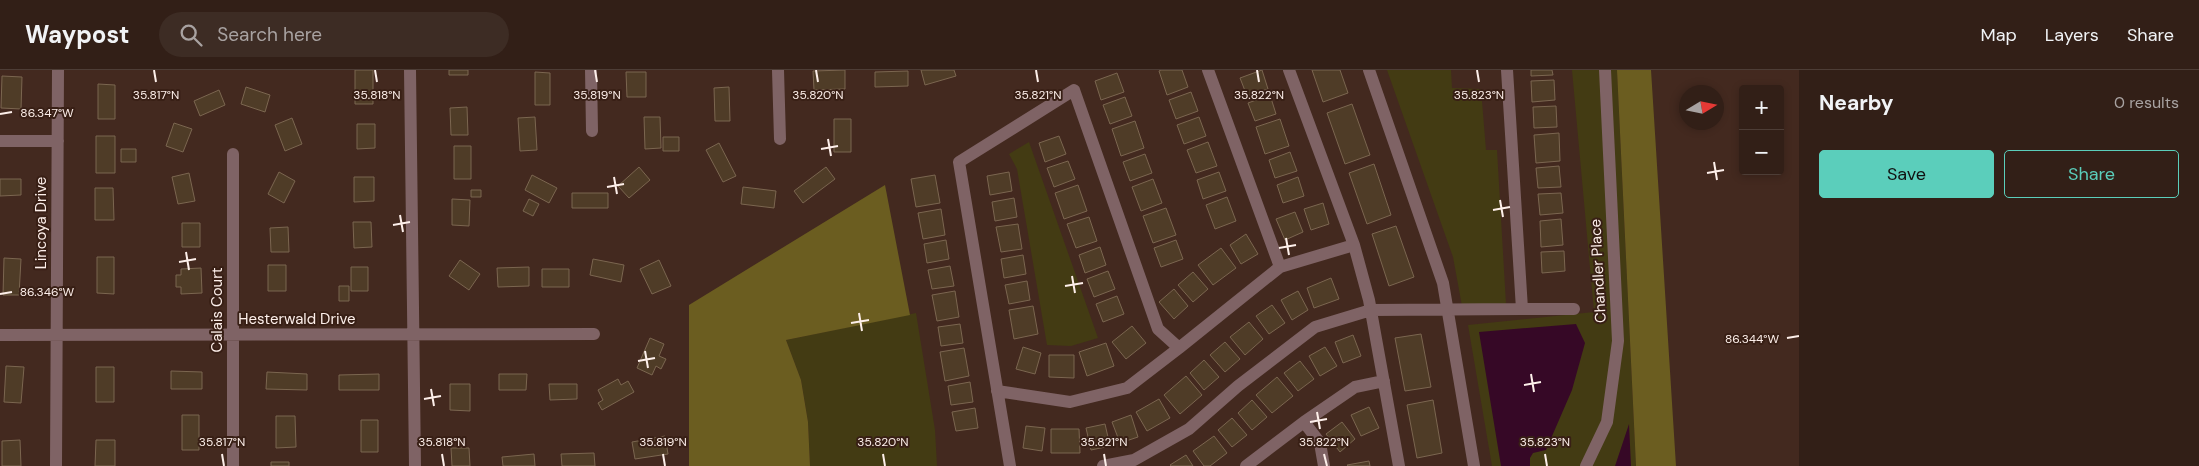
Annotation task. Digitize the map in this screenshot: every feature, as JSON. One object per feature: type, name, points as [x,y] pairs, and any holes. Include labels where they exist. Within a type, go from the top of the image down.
[{"type":"street","name":"Lincoya Drive","points":[[56,466],[58,70]]},
{"type":"street","points":[[410,70],[415,335],[415,466]]},
{"type":"street","points":[[591,70],[592,131]]},
{"type":"street","points":[[778,70],[780,139]]},
{"type":"street","points":[[1208,70],[1280,267]]},
{"type":"street","points":[[1289,70],[1354,245],[1371,310],[1399,466]]},
{"type":"street","points":[[1369,70],[1443,283],[1474,466]]},
{"type":"street","points":[[1507,70],[1522,309]]},
{"type":"street","name":"Chandler Place","points":[[1586,466],[1607,422],[1618,341],[1605,70]]},
{"type":"street","points":[[1010,466],[959,162],[1074,90],[1158,329],[1179,348]]},
{"type":"street","points":[[0,142],[58,141]]},
{"type":"street","name":"Calais Court","points":[[233,154],[233,466]]},
{"type":"street","points":[[997,391],[1070,402],[1127,388],[1280,267],[1354,245]]},
{"type":"street","points":[[1103,466],[1134,460],[1189,429],[1238,386],[1315,327],[1371,310],[1574,309]]},
{"type":"street","name":"Hesterwald Drive","points":[[0,334],[56,336],[234,336],[594,334]]},
{"type":"street","points":[[1246,466],[1304,422],[1355,387],[1384,381]]},
{"type":"street","points":[[1304,422],[1320,443],[1324,466]]},
{"type":"shaded area","points":[[1387,70],[1451,70],[1452,88],[1481,89],[1486,150],[1497,150],[1506,304],[1462,306],[1453,257]]},
{"type":"shaded area","points":[[1572,70],[1617,70],[1636,466],[1492,466],[1468,325],[1594,312]]},
{"type":"shaded area","points":[[1617,70],[1651,70],[1676,466],[1636,466]]},
{"type":"shaded area","points":[[1029,142],[1098,338],[1071,346],[1047,345],[1017,169],[1009,154]]},
{"type":"shaded area","points":[[885,185],[910,315],[786,340],[801,380],[808,422],[810,466],[689,466],[689,305]]},
{"type":"shaded area","points":[[916,313],[935,430],[937,466],[810,466],[808,422],[801,380],[786,340]]},
{"type":"shaded area","points":[[1576,324],[1585,343],[1572,390],[1546,450],[1533,453],[1530,458],[1530,466],[1501,466],[1479,332]]},
{"type":"shaded area","points":[[1629,424],[1631,466],[1615,466]]},
{"type":"building","points":[[355,70],[373,70],[373,104],[355,104]]},
{"type":"building","points":[[449,70],[468,70],[468,75],[449,75]]},
{"type":"building","points":[[845,70],[845,89],[814,90],[813,71]]},
{"type":"building","points":[[921,70],[954,70],[956,76],[925,85]]},
{"type":"building","points":[[1182,70],[1188,87],[1167,95],[1159,71]]},
{"type":"building","points":[[1262,70],[1268,89],[1247,96],[1240,78]]},
{"type":"building","points":[[1312,70],[1340,70],[1348,93],[1323,102]]},
{"type":"building","points":[[1531,70],[1552,70],[1553,75],[1531,76]]},
{"type":"building","points":[[908,71],[908,86],[875,87],[875,72]]},
{"type":"building","points":[[535,72],[550,73],[550,105],[535,105]]},
{"type":"building","points":[[626,72],[646,72],[646,97],[627,97]]},
{"type":"building","points":[[1117,73],[1124,92],[1101,100],[1095,81]]},
{"type":"building","points":[[2,76],[22,77],[21,109],[1,108]]},
{"type":"building","points":[[1554,80],[1555,100],[1532,102],[1531,81]]},
{"type":"building","points":[[98,84],[115,85],[115,119],[98,119]]},
{"type":"building","points":[[246,87],[270,95],[265,112],[241,104]]},
{"type":"building","points":[[729,87],[730,121],[715,121],[714,88]]},
{"type":"building","points":[[219,90],[225,105],[200,116],[194,101]]},
{"type":"building","points":[[1191,92],[1198,111],[1176,119],[1169,100]]},
{"type":"building","points":[[1270,95],[1276,114],[1255,121],[1248,103]]},
{"type":"building","points":[[1125,97],[1132,116],[1110,124],[1103,105]]},
{"type":"building","points":[[1352,104],[1370,155],[1345,164],[1327,113]]},
{"type":"building","points":[[1556,106],[1557,127],[1534,128],[1533,107]]},
{"type":"building","points":[[467,107],[468,135],[451,135],[450,108]]},
{"type":"building","points":[[535,117],[537,150],[520,151],[518,118]]},
{"type":"building","points":[[644,117],[660,117],[661,148],[645,149]]},
{"type":"building","points":[[1199,117],[1206,136],[1184,144],[1177,125]]},
{"type":"building","points":[[292,118],[302,144],[285,151],[275,125]]},
{"type":"building","points":[[834,119],[851,119],[851,152],[834,152]]},
{"type":"building","points":[[1280,119],[1289,146],[1265,154],[1256,127]]},
{"type":"building","points":[[1135,121],[1144,148],[1121,156],[1112,129]]},
{"type":"building","points":[[174,123],[192,129],[183,152],[166,146]]},
{"type":"building","points":[[357,124],[375,124],[375,148],[357,149]]},
{"type":"building","points":[[1559,133],[1560,161],[1536,163],[1534,135]]},
{"type":"building","points":[[96,136],[115,136],[115,173],[96,173]]},
{"type":"building","points":[[1059,136],[1066,154],[1045,162],[1039,143]]},
{"type":"building","points":[[663,137],[679,137],[679,151],[663,151]]},
{"type":"building","points":[[1208,142],[1217,166],[1196,173],[1187,150]]},
{"type":"building","points":[[719,143],[736,176],[723,182],[706,150]]},
{"type":"building","points":[[454,146],[471,146],[471,179],[454,179]]},
{"type":"building","points":[[121,149],[136,149],[136,162],[121,162]]},
{"type":"building","points":[[1290,152],[1297,171],[1275,178],[1269,160]]},
{"type":"building","points":[[1145,154],[1152,173],[1130,181],[1123,162]]},
{"type":"building","points":[[1068,161],[1075,179],[1054,187],[1047,168]]},
{"type":"building","points":[[1374,164],[1391,215],[1367,224],[1349,173]]},
{"type":"building","points":[[1559,166],[1561,187],[1538,188],[1536,168]]},
{"type":"building","points":[[639,167],[650,180],[629,198],[618,186]]},
{"type":"building","points":[[826,167],[835,179],[803,203],[794,191]]},
{"type":"building","points":[[279,172],[295,181],[284,203],[268,194]]},
{"type":"building","points":[[1009,172],[1012,191],[990,195],[987,176]]},
{"type":"building","points":[[1219,172],[1226,191],[1203,199],[1197,180]]},
{"type":"building","points":[[189,173],[195,201],[178,204],[172,177]]},
{"type":"building","points":[[532,175],[557,188],[549,203],[525,190]]},
{"type":"building","points":[[935,175],[940,203],[916,207],[911,179]]},
{"type":"building","points":[[354,177],[374,177],[374,201],[354,202]]},
{"type":"building","points":[[1298,177],[1304,196],[1283,203],[1277,185]]},
{"type":"building","points":[[0,179],[21,179],[21,195],[0,196]]},
{"type":"building","points":[[1153,179],[1162,203],[1141,211],[1132,187]]},
{"type":"building","points":[[1078,185],[1087,211],[1064,219],[1055,193]]},
{"type":"building","points":[[743,187],[776,191],[774,208],[741,204]]},
{"type":"building","points":[[95,188],[113,188],[114,220],[95,220]]},
{"type":"building","points":[[471,190],[481,190],[481,197],[471,197]]},
{"type":"building","points":[[572,193],[608,193],[608,208],[572,208]]},
{"type":"building","points":[[1561,193],[1563,213],[1540,215],[1538,194]]},
{"type":"building","points":[[1227,197],[1236,221],[1215,229],[1206,205]]},
{"type":"building","points":[[1014,198],[1017,217],[995,221],[992,202]]},
{"type":"building","points":[[452,199],[470,200],[469,226],[452,225]]},
{"type":"building","points":[[529,199],[539,204],[533,216],[523,211]]},
{"type":"building","points":[[1323,203],[1329,224],[1311,230],[1304,209]]},
{"type":"building","points":[[1166,208],[1176,235],[1153,243],[1143,216]]},
{"type":"building","points":[[941,209],[945,235],[923,239],[918,213]]},
{"type":"building","points":[[1295,212],[1303,232],[1285,240],[1276,219]]},
{"type":"building","points":[[1089,217],[1097,241],[1076,248],[1067,224]]},
{"type":"building","points":[[1561,219],[1563,245],[1541,247],[1540,221]]},
{"type":"building","points":[[353,222],[371,222],[372,247],[354,248]]},
{"type":"building","points":[[182,223],[200,223],[200,247],[182,247]]},
{"type":"building","points":[[1018,224],[1022,249],[1001,252],[996,227]]},
{"type":"building","points":[[1396,226],[1414,277],[1389,286],[1372,234]]},
{"type":"building","points":[[288,227],[289,252],[271,252],[270,228]]},
{"type":"building","points":[[1246,234],[1258,254],[1241,264],[1230,245]]},
{"type":"building","points":[[946,240],[949,259],[927,263],[924,244]]},
{"type":"building","points":[[1176,240],[1183,259],[1161,267],[1154,248]]},
{"type":"building","points":[[1100,247],[1106,265],[1085,273],[1079,255]]},
{"type":"building","points":[[1221,248],[1236,268],[1213,285],[1198,265]]},
{"type":"building","points":[[1564,251],[1565,271],[1542,273],[1541,252]]},
{"type":"building","points":[[1023,255],[1026,274],[1004,278],[1001,259]]},
{"type":"building","points":[[97,257],[114,257],[114,294],[97,293]]},
{"type":"building","points":[[4,258],[21,259],[19,295],[3,295]]},
{"type":"building","points":[[593,259],[624,265],[621,282],[590,275]]},
{"type":"building","points":[[460,260],[480,274],[469,290],[449,276]]},
{"type":"building","points":[[659,260],[671,286],[652,294],[640,269]]},
{"type":"building","points":[[268,265],[286,265],[286,291],[268,291]]},
{"type":"building","points":[[950,266],[954,286],[932,289],[928,270]]},
{"type":"building","points":[[351,267],[368,267],[368,291],[351,291]]},
{"type":"building","points":[[529,267],[529,286],[498,287],[497,268]]},
{"type":"building","points":[[201,268],[202,293],[181,294],[181,287],[176,287],[176,275],[181,275],[181,269]]},
{"type":"building","points":[[542,269],[569,269],[569,287],[542,287]]},
{"type":"building","points":[[1108,271],[1115,289],[1094,297],[1087,279]]},
{"type":"building","points":[[1193,272],[1208,289],[1193,302],[1178,285]]},
{"type":"building","points":[[1331,278],[1339,299],[1314,308],[1307,288]]},
{"type":"building","points":[[1027,281],[1030,300],[1009,304],[1005,285]]},
{"type":"building","points":[[339,286],[349,286],[349,301],[339,301]]},
{"type":"building","points":[[1174,289],[1188,306],[1174,319],[1159,302]]},
{"type":"building","points":[[955,291],[959,317],[937,321],[932,295]]},
{"type":"building","points":[[1298,291],[1308,310],[1292,320],[1281,300]]},
{"type":"building","points":[[1117,296],[1124,314],[1103,322],[1096,304]]},
{"type":"building","points":[[1272,305],[1285,323],[1269,334],[1256,316]]},
{"type":"building","points":[[1033,306],[1038,334],[1014,339],[1009,310]]},
{"type":"building","points":[[1249,322],[1263,339],[1245,355],[1230,337]]},
{"type":"building","points":[[960,324],[963,343],[941,346],[938,327]]},
{"type":"building","points":[[1132,326],[1146,343],[1126,359],[1112,342]]},
{"type":"building","points":[[1421,334],[1431,387],[1405,391],[1395,338]]},
{"type":"building","points":[[1353,335],[1361,356],[1343,363],[1335,342]]},
{"type":"building","points":[[650,338],[664,344],[659,356],[666,359],[661,369],[656,366],[652,375],[637,368]]},
{"type":"building","points":[[1225,342],[1240,359],[1225,372],[1210,355]]},
{"type":"building","points":[[1106,343],[1114,366],[1087,376],[1079,352]]},
{"type":"building","points":[[1023,347],[1041,353],[1035,374],[1016,369]]},
{"type":"building","points":[[1325,347],[1337,366],[1320,376],[1309,356]]},
{"type":"building","points":[[964,348],[969,376],[945,381],[940,352]]},
{"type":"building","points":[[1049,355],[1074,355],[1074,378],[1049,377]]},
{"type":"building","points":[[1204,360],[1219,377],[1204,390],[1190,373]]},
{"type":"building","points":[[1300,361],[1314,379],[1298,391],[1284,373]]},
{"type":"building","points":[[6,366],[24,367],[21,403],[4,402]]},
{"type":"building","points":[[96,367],[114,367],[114,402],[96,402]]},
{"type":"building","points":[[171,371],[202,372],[202,389],[171,389]]},
{"type":"building","points":[[267,372],[307,374],[307,390],[266,389]]},
{"type":"building","points":[[379,374],[379,390],[339,390],[339,375]]},
{"type":"building","points":[[499,374],[527,374],[526,390],[499,390]]},
{"type":"building","points":[[1186,376],[1202,395],[1180,414],[1164,395]]},
{"type":"building","points":[[1277,377],[1293,396],[1272,413],[1256,395]]},
{"type":"building","points":[[618,379],[621,385],[628,381],[634,392],[602,410],[598,403],[603,400],[598,390]]},
{"type":"building","points":[[970,382],[973,402],[951,405],[948,386]]},
{"type":"building","points":[[450,384],[470,384],[470,411],[450,410]]},
{"type":"building","points":[[549,384],[577,384],[577,399],[550,400]]},
{"type":"building","points":[[1159,399],[1170,418],[1147,431],[1136,412]]},
{"type":"building","points":[[1252,400],[1267,417],[1252,430],[1238,413]]},
{"type":"building","points":[[1433,400],[1442,453],[1417,458],[1407,405]]},
{"type":"building","points":[[1369,407],[1379,428],[1361,436],[1351,415]]},
{"type":"building","points":[[975,408],[978,428],[956,431],[952,412]]},
{"type":"building","points":[[182,415],[199,415],[199,450],[182,450]]},
{"type":"building","points":[[1131,415],[1138,437],[1120,443],[1112,422]]},
{"type":"building","points":[[276,416],[295,416],[296,447],[276,448]]},
{"type":"building","points":[[1232,418],[1247,435],[1232,447],[1218,430]]},
{"type":"building","points":[[361,420],[378,420],[378,452],[361,452]]},
{"type":"building","points":[[1342,422],[1355,439],[1340,452],[1326,434]]},
{"type":"building","points":[[1105,424],[1110,446],[1091,450],[1086,428]]},
{"type":"building","points":[[1026,426],[1045,428],[1042,451],[1023,448]]},
{"type":"building","points":[[1051,429],[1079,429],[1080,453],[1051,453]]},
{"type":"building","points":[[665,436],[668,454],[635,459],[632,442]]},
{"type":"building","points":[[1214,436],[1227,453],[1210,466],[1204,466],[1193,451]]},
{"type":"building","points":[[20,440],[21,466],[2,466],[2,441]]},
{"type":"building","points":[[96,440],[115,440],[115,466],[95,466]]},
{"type":"building","points":[[451,448],[469,448],[470,466],[452,466]]},
{"type":"building","points":[[594,453],[595,466],[562,466],[561,454]]},
{"type":"building","points":[[534,454],[535,466],[503,466],[502,457]]},
{"type":"building","points":[[1186,455],[1193,466],[1170,465]]},
{"type":"building","points":[[1369,461],[1370,466],[1347,465]]},
{"type":"building","points":[[271,462],[289,462],[289,466],[271,466]]}]
